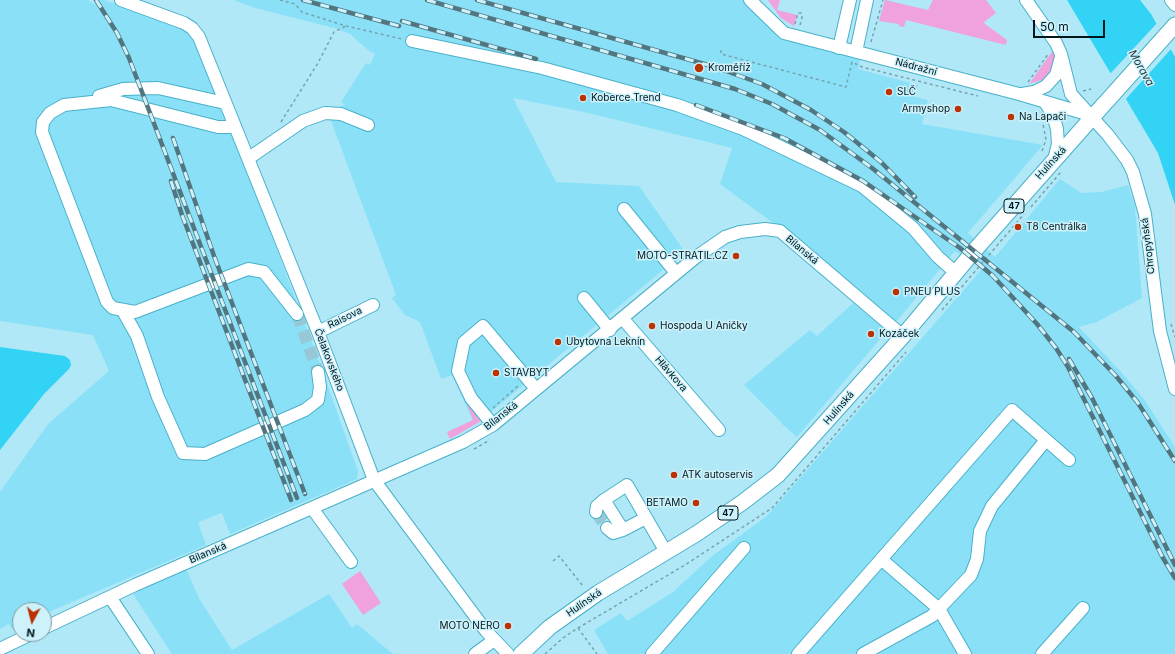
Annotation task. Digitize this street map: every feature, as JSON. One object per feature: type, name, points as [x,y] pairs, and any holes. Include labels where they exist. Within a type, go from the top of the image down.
[{"type":"main road","name":"Hulínská","points":[[521,654],[550,627],[598,593],[666,552],[743,502],[778,475],[903,336],[956,273],[1048,156],[1093,116],[1175,25]]},
{"type":"street","name":"Čelakovského","points":[[121,0],[184,23],[192,28],[200,37],[225,103],[249,158],[318,332],[374,480],[494,640],[508,654]]},
{"type":"street","name":"Nádražní","points":[[750,0],[784,33],[839,48],[1023,90],[1045,102],[1093,116]]},
{"type":"street","points":[[839,48],[850,0]]},
{"type":"street","points":[[856,52],[867,0]]},
{"type":"street","name":"Chropyňská","points":[[1026,0],[1056,43],[1057,51],[1071,94],[1093,116],[1127,160],[1137,183],[1144,214],[1160,331],[1175,389]]},
{"type":"street","points":[[1171,0],[1175,5]]},
{"type":"street","points":[[412,41],[542,68],[677,105],[743,128],[862,186],[913,228],[938,257],[956,273]]},
{"type":"street","points":[[1023,90],[1034,92],[1052,81],[1059,68],[1057,51]]},
{"type":"street","points":[[225,103],[158,88],[140,87],[123,89],[64,105],[50,113],[43,122],[42,132],[107,302],[113,308],[135,312],[248,269],[264,272],[297,314]]},
{"type":"street","points":[[64,105],[111,100],[218,127],[236,127]]},
{"type":"street","points":[[1045,102],[1053,115],[1057,129],[1058,144],[1048,156]]},
{"type":"street","points":[[249,158],[303,121],[325,113],[342,114],[368,125]]},
{"type":"street","points":[[624,209],[676,273]]},
{"type":"street","name":"Bílanská","points":[[52,624],[110,597],[463,442],[493,425],[534,390],[610,330],[676,273],[725,238],[740,232],[765,229],[780,231],[903,336]]},
{"type":"street","points":[[584,298],[610,330]]},
{"type":"street","name":"Raisova","points":[[318,332],[372,305]]},
{"type":"street","points":[[123,311],[138,336],[158,397],[183,453],[206,454],[306,410],[318,400],[320,387],[318,372]]},
{"type":"street","name":"Hlávkova","points":[[623,319],[719,430]]},
{"type":"street","points":[[493,425],[471,398],[458,371],[464,342],[483,326],[534,390]]},
{"type":"street","points":[[798,654],[1012,410],[1069,460]]},
{"type":"street","points":[[863,654],[932,616],[971,575],[977,559],[980,531],[992,506],[1046,440]]},
{"type":"street","points":[[596,512],[597,506],[627,485],[666,552]]},
{"type":"street","points":[[604,500],[623,530]]},
{"type":"street","points":[[312,508],[351,562]]},
{"type":"street","points":[[607,528],[613,533],[623,530],[646,518]]},
{"type":"street","points":[[652,654],[744,548]]},
{"type":"street","points":[[881,559],[939,609],[965,654]]},
{"type":"street","points":[[110,597],[148,654]]},
{"type":"street","points":[[1042,654],[1083,608]]},
{"type":"street","points":[[475,654],[494,640]]},
{"type":"street","points":[[0,649],[14,642]]},
{"type":"path","points":[[280,0],[295,4],[302,12],[346,26],[412,41]]},
{"type":"path","points":[[871,42],[883,0]]},
{"type":"path","points":[[798,13],[803,13],[800,27],[794,26],[798,13]]},
{"type":"path","points":[[280,124],[318,62],[334,32],[346,26]]},
{"type":"path","points":[[721,50],[721,54],[846,87],[852,62],[862,67],[981,96]]},
{"type":"path","points":[[1023,90],[1057,51]]},
{"type":"path","points":[[1042,118],[1048,156]]},
{"type":"path","points":[[492,408],[523,382],[534,390]]},
{"type":"path","points":[[553,561],[559,556],[583,586]]},
{"type":"path","points":[[545,654],[563,638],[578,628],[649,586]]},
{"type":"path","points":[[578,628],[597,654]]},
{"type":"shaded area","points":[[0,0],[88,0],[94,4],[99,0],[104,0],[183,27],[195,35],[315,350],[358,471],[357,479],[230,534],[222,513],[198,522],[206,545],[52,611],[52,602],[12,602],[12,629],[9,624],[0,629],[0,492],[48,424],[109,371],[93,335],[0,321]]},
{"type":"shaded area","points":[[234,0],[744,0],[776,35],[860,60],[858,69],[918,85],[915,97],[928,100],[922,124],[1043,145],[968,233],[995,257],[1060,179],[1081,193],[1102,192],[1128,185],[1135,206],[1142,298],[1097,322],[1079,327],[1144,399],[1175,447],[1175,654],[608,654],[594,630],[621,613],[627,621],[673,592],[712,556],[767,516],[982,269],[955,251],[896,322],[784,231],[720,184],[732,148],[584,112],[513,98],[556,182],[639,186],[685,252],[475,425],[452,375],[441,379],[420,322],[405,315],[392,298],[396,295],[327,110],[345,105],[341,102],[366,63],[370,65],[375,54],[368,50],[350,34],[338,29],[255,8]]},
{"type":"shaded area","points":[[768,0],[780,0],[777,10],[797,15],[794,26],[781,18]]},
{"type":"shaded area","points":[[885,0],[928,10],[933,0],[986,0],[996,13],[984,22],[1007,40],[1006,45],[906,20],[904,27],[899,26],[899,24],[879,21]]},
{"type":"shaded area","points":[[1054,49],[1056,57],[1051,73],[1043,82],[1041,80],[1029,84]]},
{"type":"shaded area","points":[[853,303],[887,331],[797,437],[781,423],[744,385],[810,330],[817,336]]},
{"type":"shaded area","points":[[466,402],[481,421],[450,439],[447,432],[473,420]]},
{"type":"shaded area","points":[[186,569],[200,600],[232,650],[329,594],[352,628],[357,624],[393,654],[172,654],[133,594]]},
{"type":"shaded area","points":[[360,571],[381,603],[363,615],[342,584]]},
{"type":"water","name":"Morava","points":[[1067,0],[1140,0],[1151,14],[1175,57],[1175,205],[1158,153]]},
{"type":"water","points":[[0,347],[65,356],[70,360],[71,365],[69,369],[44,394],[0,450]]},
{"type":"pier","points":[[1158,22],[1172,48],[1124,101],[1109,75]]},
{"type":"tunnel","points":[[297,314],[318,372]]},
{"type":"tunnel","points":[[596,512],[607,528]]},
{"type":"railway","points":[[96,0],[117,33],[129,58],[297,498]]},
{"type":"railway","points":[[303,0],[399,26]]},
{"type":"railway","points":[[427,0],[735,89],[772,104],[820,130],[872,168],[1074,332],[1116,376],[1138,403],[1175,461]]},
{"type":"railway","points":[[477,0],[715,67],[762,84],[811,110],[844,132],[881,162],[915,197]]},
{"type":"railway","points":[[402,21],[536,59]]},
{"type":"railway","points":[[696,105],[784,138],[863,181],[960,248],[993,276],[1037,324],[1056,348],[1068,367],[1163,558],[1175,578]]},
{"type":"railway","points":[[173,138],[214,256],[305,494]]},
{"type":"railway","points":[[171,181],[182,215],[291,500]]},
{"type":"railway","points":[[1069,359],[1092,398],[1175,565]]},
{"type":"place","name":"Kroměříž","points":[[699,68]]},
{"type":"place","name":"SLČ","points":[[889,92]]},
{"type":"place","name":"Koberce Trend","points":[[583,98]]},
{"type":"place","name":"Armyshop","points":[[958,109]]},
{"type":"place","name":"Na Lapači","points":[[1011,117]]},
{"type":"place","name":"T8 Centrálka","points":[[1018,227]]},
{"type":"place","name":"MOTO-STRATIL.CZ","points":[[736,256]]},
{"type":"place","name":"PNEU PLUS","points":[[896,292]]},
{"type":"place","name":"Hospoda U Aničky","points":[[652,326]]},
{"type":"place","name":"Kozáček","points":[[871,334]]},
{"type":"place","name":"Ubytovna Leknín","points":[[558,342]]},
{"type":"place","name":"STAVBYT","points":[[496,373]]},
{"type":"place","name":"ATK autoservis","points":[[674,475]]},
{"type":"place","name":"BETAMO","points":[[696,503]]},
{"type":"place","name":"MOTO NERO","points":[[508,626]]}]
